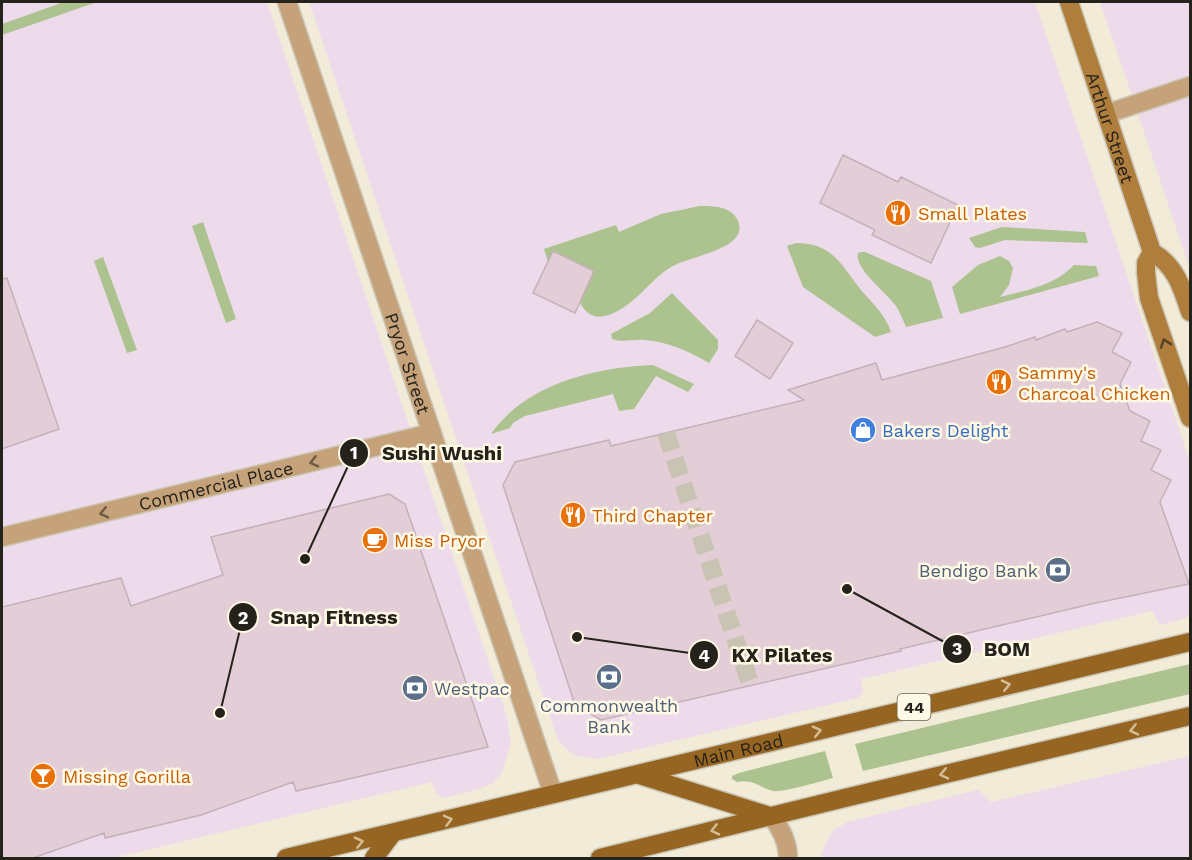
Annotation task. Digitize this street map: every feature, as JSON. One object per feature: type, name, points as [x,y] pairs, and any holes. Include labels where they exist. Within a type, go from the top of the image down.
[{"type":"main road","name":"Main Road","points":[[286,858],[1191,642]]},
{"type":"main road","points":[[600,858],[1191,716]]},
{"type":"main road","points":[[637,774],[772,816]]},
{"type":"main road","points":[[374,858],[392,834]]},
{"type":"street","name":"Pryor Street","points":[[287,2],[553,794]]},
{"type":"street","name":"Arthur Street","points":[[1069,2],[1152,252],[1171,266],[1191,312]]},
{"type":"street","points":[[1106,114],[1191,86]]},
{"type":"street","name":"Arthur Street","points":[[1152,252],[1146,262],[1149,298],[1191,418]]},
{"type":"street","name":"Commercial Place","points":[[2,537],[432,433]]},
{"type":"street","points":[[772,816],[784,838],[788,858]]},
{"type":"shaded area","points":[[2,2],[267,2],[507,717],[511,743],[502,772],[493,783],[444,798],[436,793],[432,782],[113,858],[2,858]]},
{"type":"shaded area","points":[[309,2],[1035,2],[1190,462],[1190,615],[1160,625],[1152,611],[861,679],[863,692],[858,698],[597,759],[577,756],[568,750],[560,743],[555,732]]},
{"type":"shaded area","points":[[1100,2],[1190,2],[1190,270],[1127,81]]},
{"type":"shaded area","points":[[1190,756],[1190,858],[820,858],[829,836],[847,822],[977,790],[991,802]]},
{"type":"green space","points":[[64,2],[97,2],[2,35],[2,24]]},
{"type":"green space","points":[[700,206],[730,211],[737,219],[739,229],[736,238],[716,250],[671,267],[624,307],[605,316],[593,316],[580,303],[594,271],[554,251],[548,262],[544,249],[616,225],[619,232],[661,214]]},
{"type":"green space","points":[[203,222],[236,319],[226,323],[192,226]]},
{"type":"green space","points":[[1002,227],[1085,232],[1088,243],[1005,240],[980,248],[975,247],[969,238]]},
{"type":"green space","points":[[796,243],[819,247],[835,257],[882,314],[891,332],[875,337],[803,287],[787,246]]},
{"type":"green space","points":[[861,252],[931,281],[943,318],[906,327],[896,306],[861,266],[858,253]]},
{"type":"green space","points":[[1000,256],[1009,261],[1013,268],[1009,285],[1000,297],[1049,283],[1074,265],[1096,266],[1099,276],[960,314],[952,287],[978,265]]},
{"type":"green space","points":[[103,257],[137,350],[127,353],[94,261]]},
{"type":"green space","points":[[672,293],[718,340],[718,349],[709,363],[686,351],[662,343],[612,339],[611,334],[650,313]]},
{"type":"green space","points":[[653,365],[694,384],[688,392],[656,376],[634,409],[619,411],[613,394],[525,416],[513,423],[510,428],[491,434],[505,417],[523,402],[563,382],[608,370]]},
{"type":"green space","points":[[1190,664],[1190,694],[863,771],[855,744]]},
{"type":"green space","points":[[825,751],[833,778],[777,791],[752,782],[737,782],[732,779],[732,776],[739,773]]},
{"type":"building","name":"Small Plates","points":[[843,155],[898,182],[901,177],[958,205],[931,263],[872,235],[875,230],[820,203]]},
{"type":"building","points":[[553,251],[594,271],[575,313],[533,293]]},
{"type":"building","points":[[7,278],[59,429],[2,449],[2,279]]},
{"type":"building","points":[[757,320],[793,343],[770,379],[735,356]]},
{"type":"building","points":[[1097,322],[1122,333],[1112,352],[1131,362],[1120,384],[1130,411],[1150,421],[1141,441],[1161,450],[1151,470],[1171,480],[1160,502],[1189,584],[1091,604],[900,649],[901,651],[601,720],[575,705],[503,485],[515,462],[609,440],[611,446],[804,400],[788,390],[876,363],[882,380],[1035,337],[1036,340],[1065,329],[1067,332]]},
{"type":"building","points":[[389,494],[405,504],[488,747],[296,791],[293,782],[201,815],[105,838],[104,833],[33,858],[2,858],[2,607],[121,578],[131,606],[223,575],[211,537]]},
{"type":"tunnel","points":[[666,433],[751,686]]},
{"type":"place","name":"Small Plates","points":[[898,213]]},
{"type":"place","name":"Sammy's Charcoal Chicken","points":[[999,382]]},
{"type":"place","name":"Bakers Delight","points":[[863,430]]},
{"type":"place","name":"Third Chapter","points":[[573,515]]},
{"type":"place","name":"Miss Pryor","points":[[375,540]]},
{"type":"place","name":"Sushi Wushi","points":[[305,559]]},
{"type":"place","name":"Bendigo Bank","points":[[1058,570]]},
{"type":"place","name":"BOM","points":[[847,589]]},
{"type":"place","name":"KX Pilates","points":[[577,637]]},
{"type":"place","name":"Commonwealth Bank","points":[[609,677]]},
{"type":"place","name":"Westpac","points":[[415,688]]},
{"type":"place","name":"Snap Fitness","points":[[220,713]]},
{"type":"place","name":"Missing Gorilla","points":[[43,776]]}]
